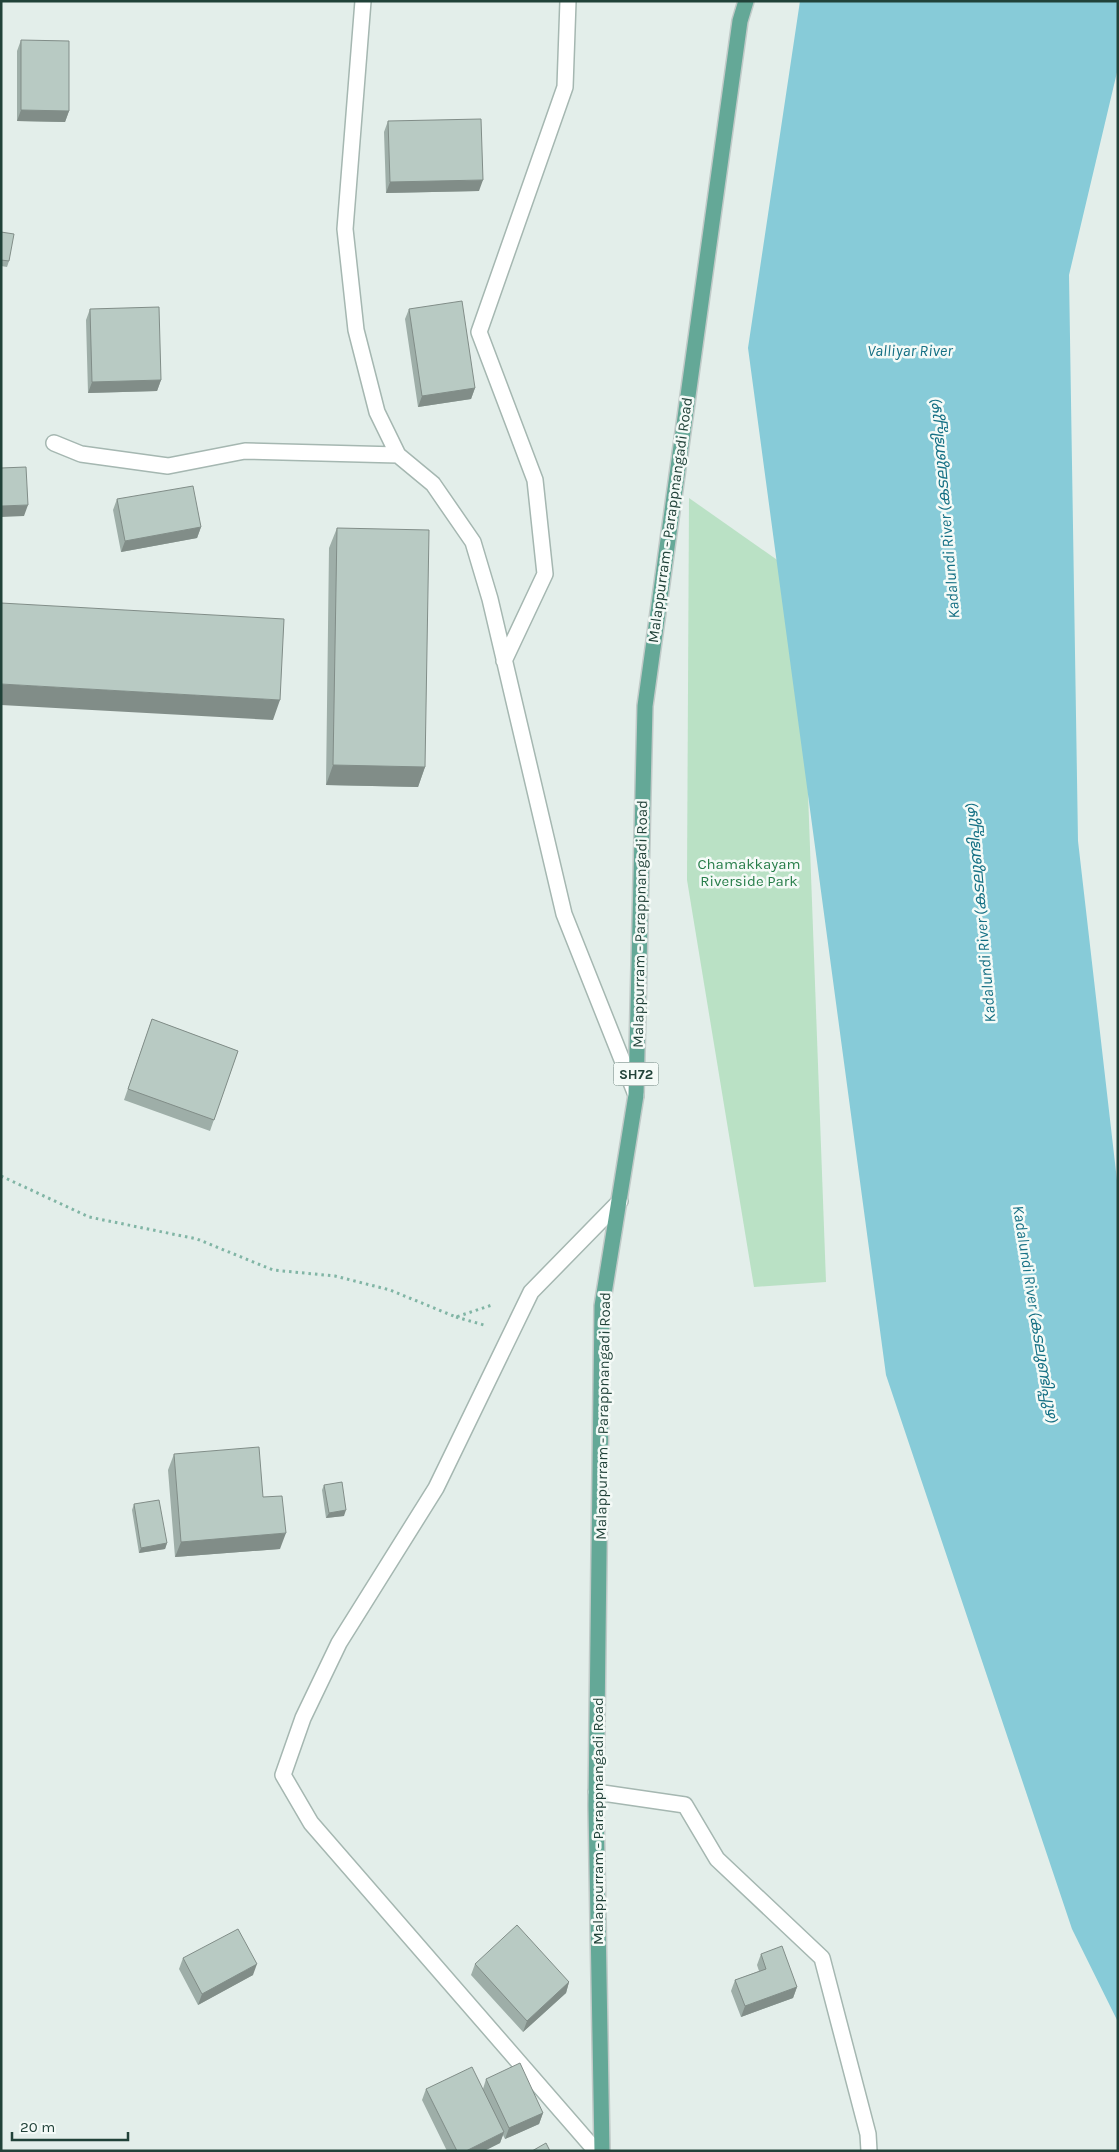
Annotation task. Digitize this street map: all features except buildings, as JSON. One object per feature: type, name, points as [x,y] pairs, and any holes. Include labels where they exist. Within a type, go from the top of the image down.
[{"type":"main road","name":"Malappurram - Parappnangadi Road","points":[[602,2151],[596,1792],[602,1306],[636,1095],[645,706],[740,21],[746,1]]},
{"type":"street","points":[[363,1],[345,229],[356,330],[377,412],[398,455],[433,484],[473,542],[490,599],[564,914],[636,1095]]},
{"type":"street","points":[[504,661],[545,574],[535,480],[479,332],[565,87],[568,1]]},
{"type":"street","points":[[54,443],[81,454],[168,466],[245,451],[398,455]]},
{"type":"street","points":[[596,2151],[311,1823],[284,1775],[303,1718],[338,1643],[436,1488],[531,1292],[620,1200]]},
{"type":"street","points":[[596,1792],[685,1805],[717,1859],[822,1958],[868,2134],[869,2151]]},
{"type":"path","points":[[1,1176],[89,1217],[197,1239],[273,1270],[336,1276],[381,1288],[456,1317],[531,1292]]},
{"type":"green space","name":"Chamakkayam Riverside Park","points":[[689,498],[800,576],[826,1282],[754,1287],[687,880]]},
{"type":"water","name":"Valliyar River","points":[[800,1],[1118,1],[1118,68],[1069,275],[1078,841],[1118,1189],[1118,2022],[1072,1929],[886,1375],[748,348]]},
{"type":"water label","name":"Kadalundi River (കടലുണ്ടിപ്പുഴ)","points":[[944,509]]},
{"type":"water label","name":"Kadalundi River (കടലുണ്ടിപ്പുഴ)","points":[[980,913]]},
{"type":"water label","name":"Kadalundi River (കടലുണ്ടിപ്പുഴ)","points":[[1036,1314]]}]
